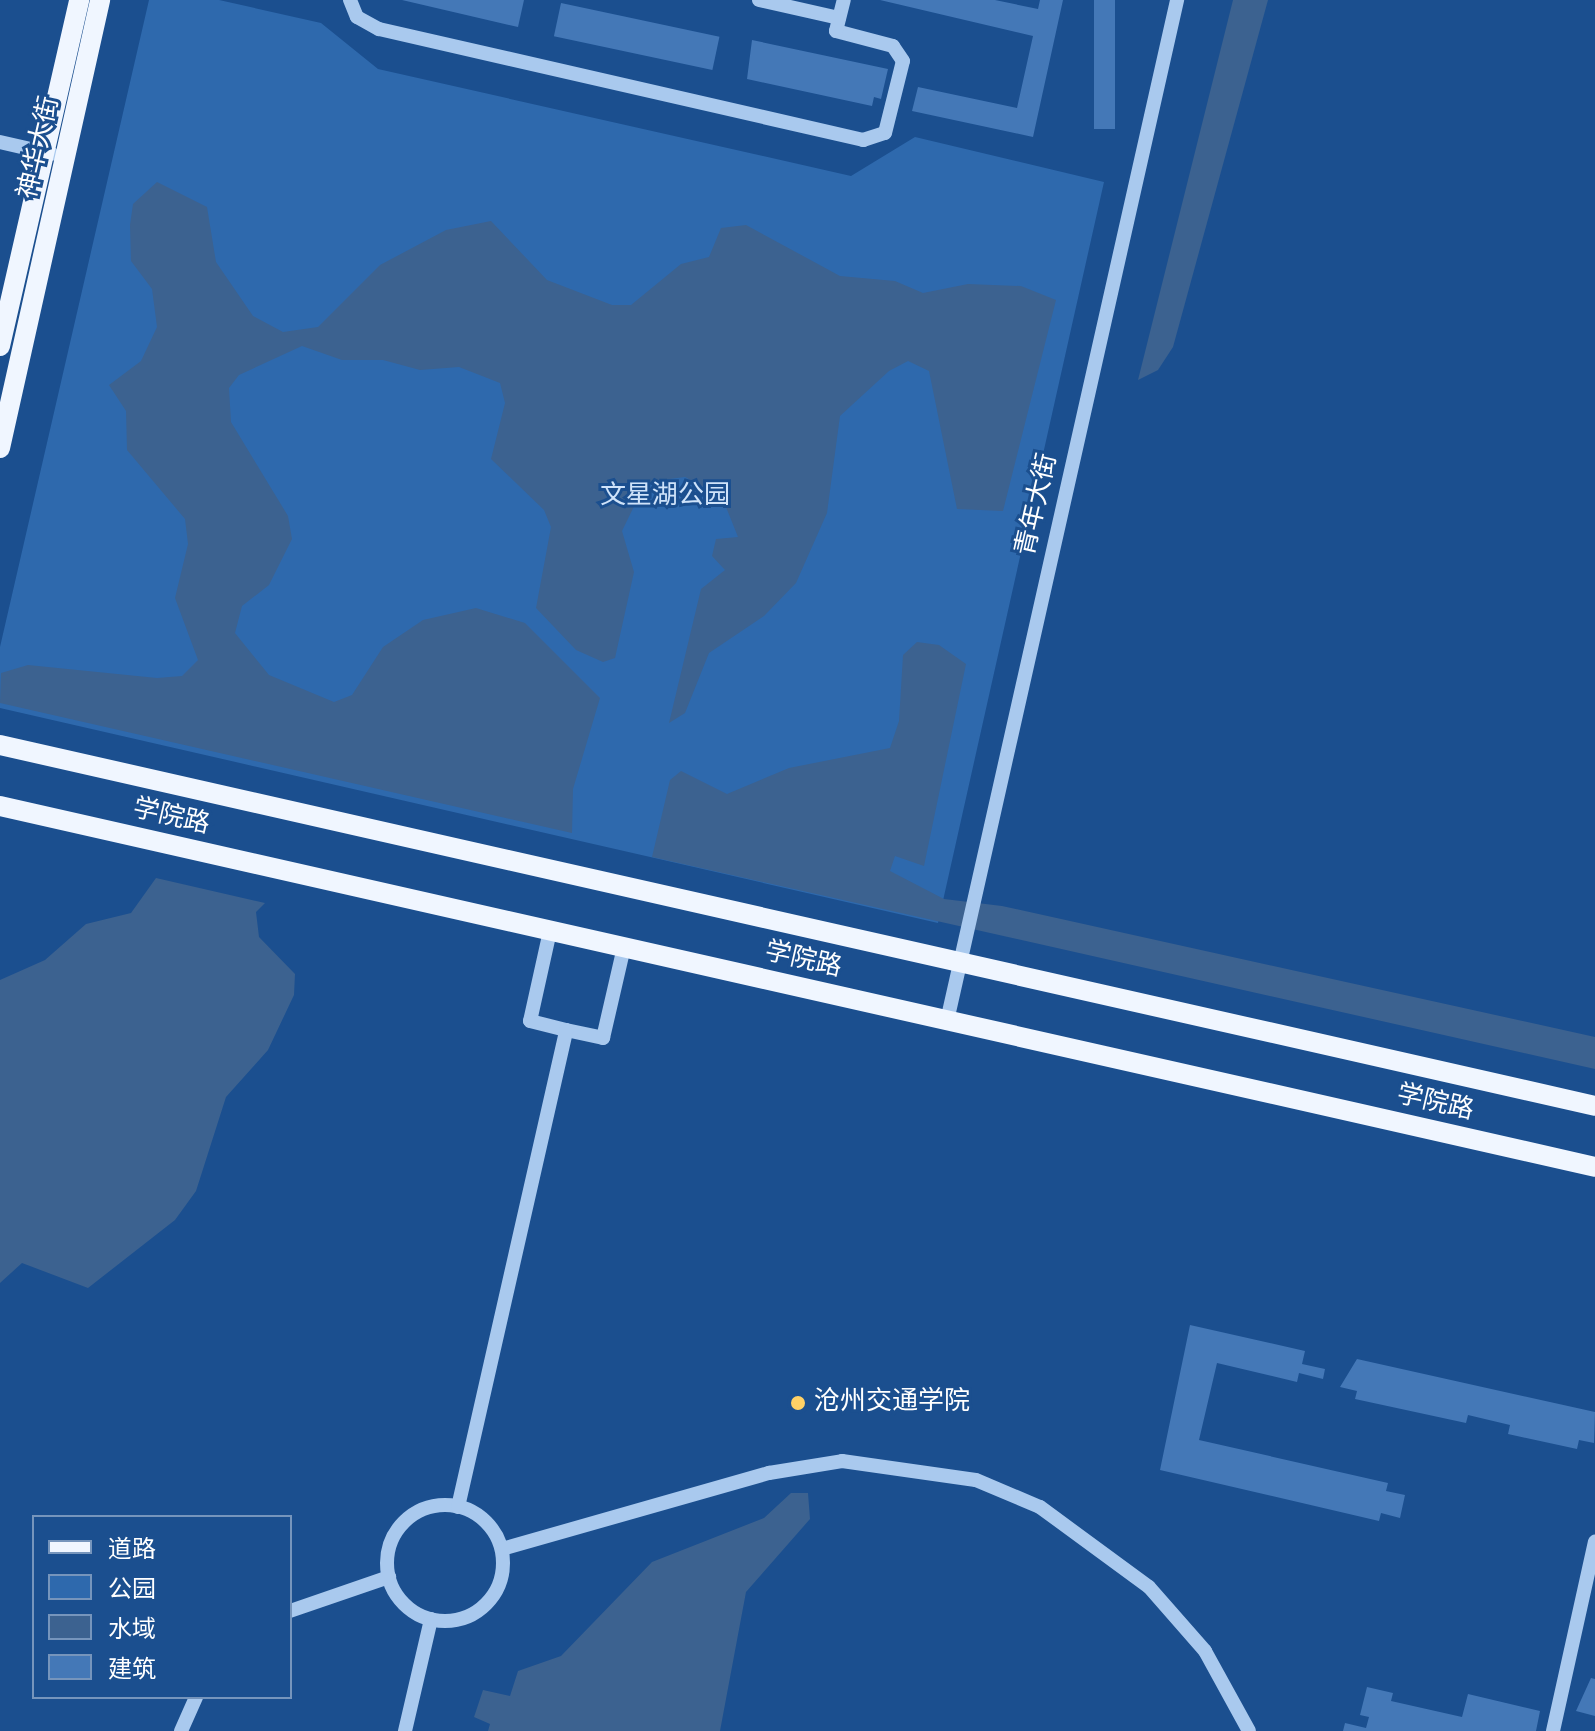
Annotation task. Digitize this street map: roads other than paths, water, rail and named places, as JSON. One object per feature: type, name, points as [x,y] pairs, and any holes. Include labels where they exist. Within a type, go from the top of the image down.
[{"type":"main road","name":"神华大街","points":[[0,448],[79,0]]},
{"type":"main road","name":"神华大街","points":[[0,346],[100,0]]},
{"type":"main road","name":"学院路","points":[[0,745],[1595,1106]]},
{"type":"main road","name":"学院路","points":[[0,806],[1595,1167]]},
{"type":"street","points":[[350,0],[357,17],[379,29],[863,140],[885,133],[903,61],[893,46],[836,31],[844,0]]},
{"type":"street","points":[[759,0],[839,18]]},
{"type":"street","name":"青年大街","points":[[947,1021],[1177,0]]},
{"type":"street","points":[[0,142],[54,154]]},
{"type":"street","points":[[550,931],[530,1021],[566,1030],[603,1038],[624,947]]},
{"type":"street","points":[[458,1507],[566,1030]]},
{"type":"street","points":[[502,1549],[769,1473],[842,1461],[976,1480],[1040,1507],[1149,1587],[1205,1651],[1249,1731]]},
{"type":"street","points":[[432,1507],[458,1507],[485,1520],[502,1549],[503,1572],[488,1602],[460,1619],[431,1619],[406,1606],[389,1577],[388,1554],[402,1524],[432,1507]]},
{"type":"street","points":[[1553,1731],[1595,1542]]},
{"type":"street","points":[[292,1610],[389,1577]]},
{"type":"street","points":[[405,1731],[431,1619]]},
{"type":"street","points":[[181,1731],[195,1699]]},
{"type":"water","points":[[1233,0],[1268,0],[1173,347],[1158,370],[1138,380]]},
{"type":"water","points":[[157,182],[207,207],[216,262],[253,316],[283,332],[318,327],[380,265],[446,230],[491,221],[547,280],[612,305],[631,305],[681,264],[709,257],[721,228],[746,225],[840,276],[895,281],[923,293],[968,284],[1021,286],[1056,300],[1003,511],[957,509],[929,371],[908,361],[889,371],[840,416],[827,513],[796,583],[764,616],[709,653],[685,713],[669,723],[701,589],[725,570],[712,556],[716,539],[738,537],[722,497],[685,477],[654,481],[641,492],[622,531],[634,572],[615,658],[603,662],[576,650],[536,608],[551,527],[544,510],[491,459],[505,403],[500,383],[459,367],[420,370],[383,360],[342,360],[302,346],[239,375],[229,388],[231,422],[288,516],[292,539],[269,585],[242,606],[235,633],[269,675],[334,702],[352,695],[383,647],[423,620],[476,608],[525,623],[600,698],[573,789],[572,833],[0,703],[1,673],[28,665],[157,678],[182,676],[198,660],[175,598],[188,544],[185,519],[127,450],[126,411],[109,385],[141,361],[157,327],[152,289],[131,261],[130,225],[133,204]]},
{"type":"water","points":[[917,642],[939,645],[966,664],[924,866],[895,856],[890,871],[944,899],[1002,906],[1595,1037],[1595,1069],[652,857],[670,780],[681,771],[727,794],[789,768],[890,748],[899,721],[903,655]]},
{"type":"water","points":[[156,878],[265,903],[256,912],[259,937],[295,974],[294,995],[268,1050],[226,1097],[196,1191],[175,1220],[88,1288],[22,1263],[0,1283],[0,980],[45,960],[86,924],[131,913]]},
{"type":"water","points":[[791,1493],[808,1493],[810,1519],[746,1592],[720,1731],[488,1731],[490,1724],[474,1717],[483,1690],[510,1696],[518,1671],[561,1656],[652,1562],[764,1518]]},
{"type":"place","name":"沧州交通学院","points":[[798,1403]]},
{"type":"park label","name":"文星湖公园","points":[[665,497]]}]
